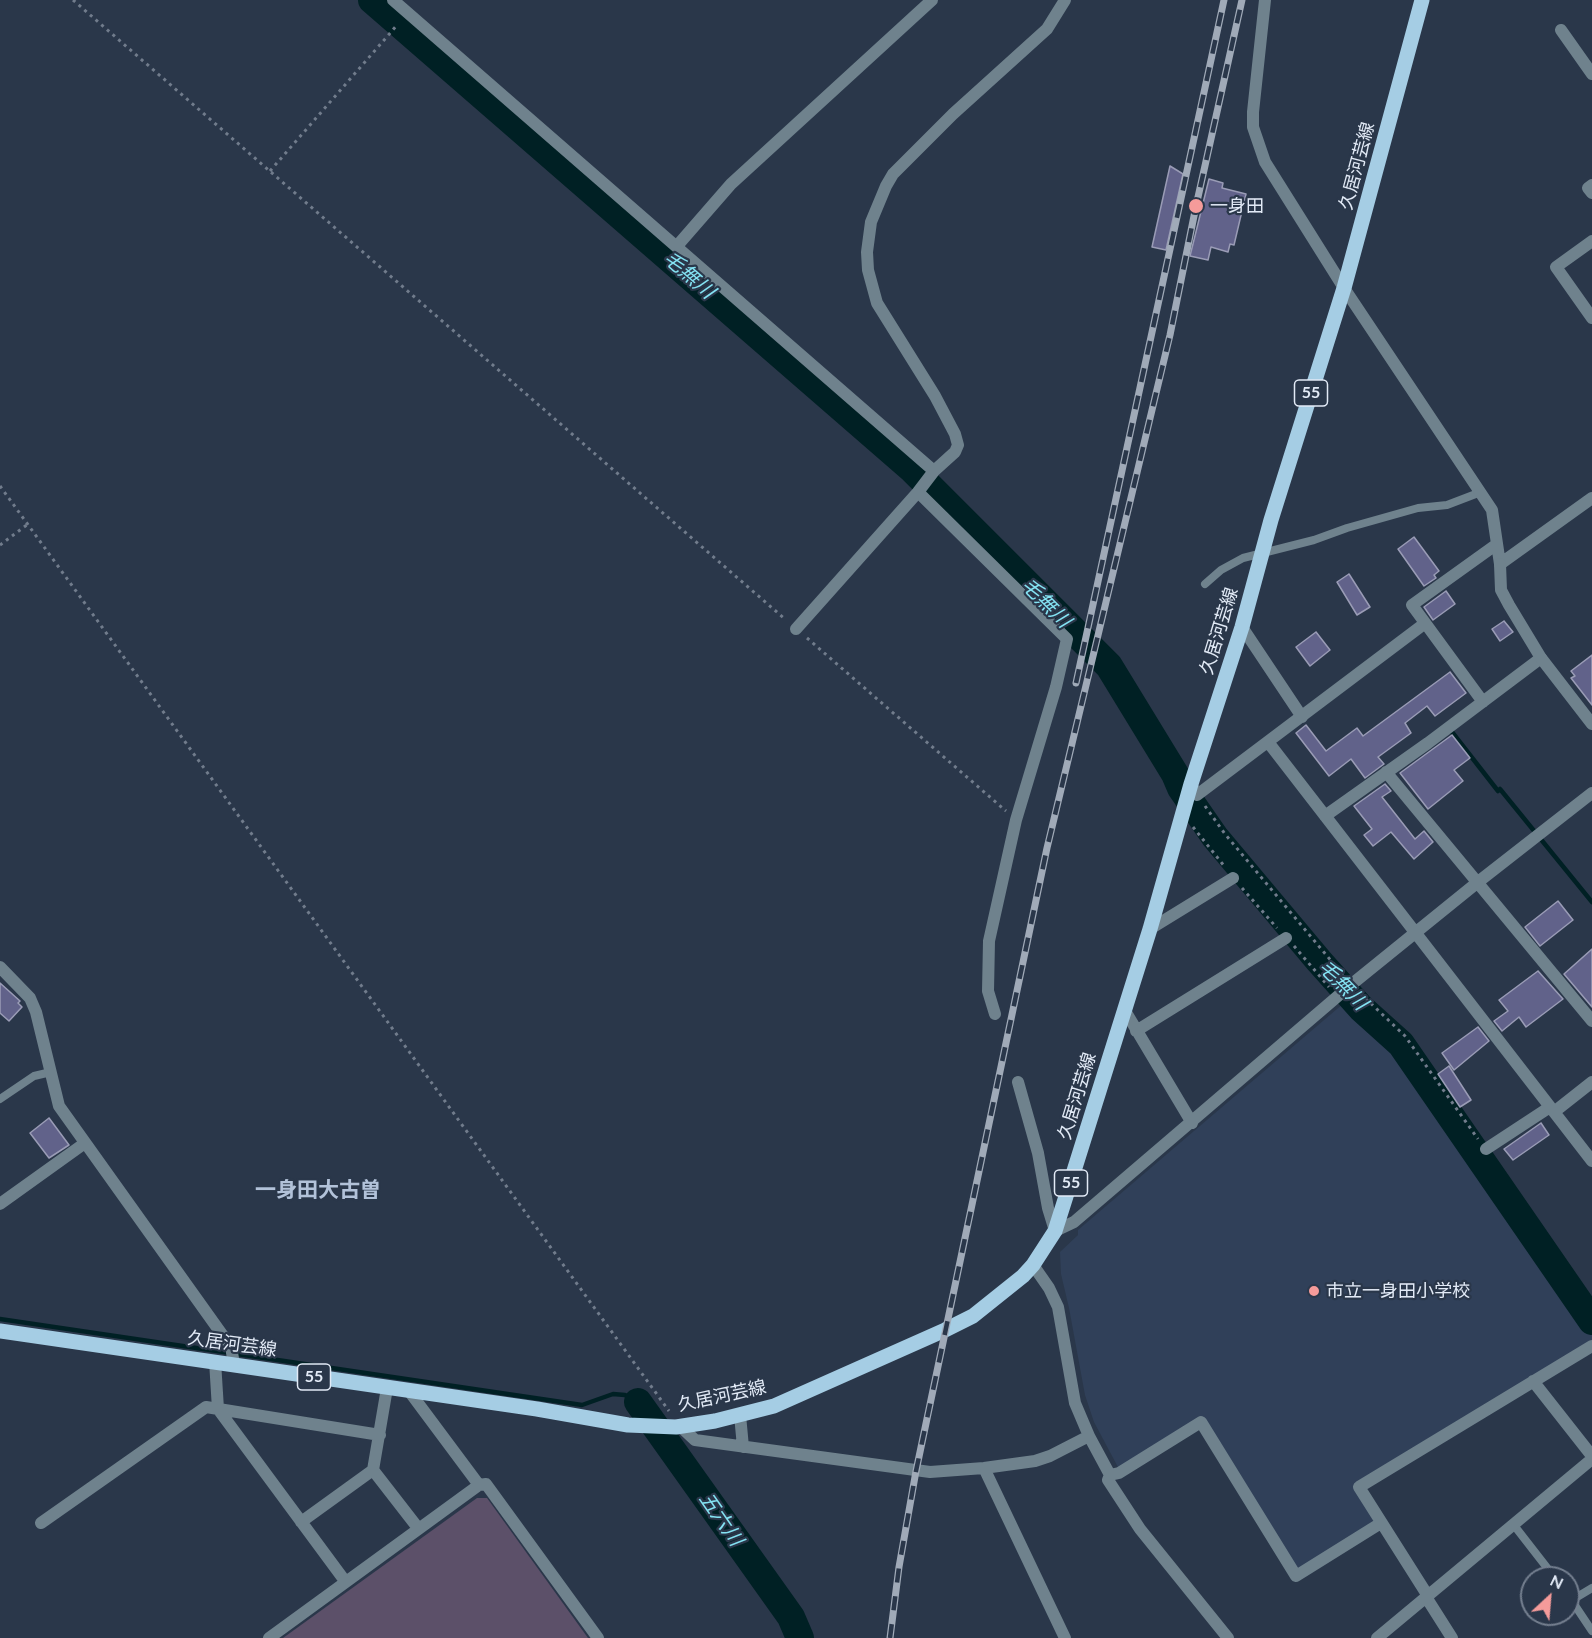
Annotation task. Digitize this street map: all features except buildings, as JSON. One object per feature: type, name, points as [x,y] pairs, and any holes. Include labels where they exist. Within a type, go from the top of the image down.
[{"type":"main road","name":"久居河芸線","points":[[0,1331],[215,1361],[233,1356],[387,1388],[537,1409],[628,1425],[678,1427],[715,1421],[774,1406],[945,1330],[973,1316],[1033,1266],[1056,1231],[1150,929],[1191,784],[1242,627],[1262,552],[1344,288],[1422,0]]},
{"type":"street","points":[[393,0],[677,246],[933,473]]},
{"type":"street","points":[[677,246],[731,184],[932,0]]},
{"type":"street","points":[[796,629],[933,473],[955,452],[958,445],[935,396],[877,303],[868,270],[867,252],[871,222],[886,186],[893,174],[952,114],[1047,29],[1065,0]]},
{"type":"street","points":[[1264,0],[1253,127],[1265,162],[1344,288],[1492,510],[1500,564],[1501,590],[1540,658],[1592,724]]},
{"type":"street","points":[[1561,30],[1592,74]]},
{"type":"street","points":[[1592,185],[1588,188],[1592,193]]},
{"type":"street","points":[[1592,241],[1556,267],[1592,318]]},
{"type":"street","points":[[919,490],[1067,639],[1056,687],[1016,820],[989,941],[988,991],[994,1014]]},
{"type":"street","points":[[1500,564],[1592,498]]},
{"type":"street","points":[[1483,702],[1412,605],[1497,544]]},
{"type":"street","points":[[1191,784],[1197,795],[1425,624]]},
{"type":"street","points":[[1242,627],[1302,717]]},
{"type":"street","points":[[1325,816],[1540,658]]},
{"type":"street","points":[[1268,742],[1592,1161]]},
{"type":"street","points":[[1386,771],[1592,1021]]},
{"type":"street","points":[[1018,1082],[1038,1153],[1047,1208],[1056,1231],[1074,1222],[1352,984],[1592,793]]},
{"type":"street","points":[[1150,929],[1233,878]]},
{"type":"street","points":[[1136,1031],[1286,939]]},
{"type":"street","points":[[0,967],[30,998],[36,1012],[59,1106],[233,1356]]},
{"type":"street","points":[[1124,1009],[1192,1123]]},
{"type":"street","points":[[1486,1149],[1552,1110],[1592,1082]]},
{"type":"street","points":[[0,1204],[85,1143]]},
{"type":"street","points":[[1033,1266],[1049,1288],[1058,1307],[1075,1403],[1089,1436],[1110,1475],[1108,1480],[1140,1529],[1228,1638]]},
{"type":"street","points":[[1452,1638],[1359,1487],[1592,1346]]},
{"type":"street","points":[[215,1361],[218,1409],[345,1581]]},
{"type":"street","points":[[1377,1638],[1592,1457],[1533,1381]]},
{"type":"street","points":[[301,1522],[373,1470],[387,1388]]},
{"type":"street","points":[[409,1391],[479,1485]]},
{"type":"street","points":[[40,1523],[206,1407],[380,1435]]},
{"type":"street","points":[[740,1415],[743,1447]]},
{"type":"street","points":[[1110,1475],[1119,1473],[1202,1422],[1296,1576],[1381,1523]]},
{"type":"street","points":[[678,1427],[695,1440],[916,1472],[984,1468],[1035,1461],[1089,1436]]},
{"type":"street","points":[[984,1468],[1065,1638]]},
{"type":"street","points":[[373,1470],[418,1528]]},
{"type":"street","points":[[269,1638],[418,1528],[479,1485],[486,1484],[598,1638]]},
{"type":"lane","points":[[1205,584],[1228,565],[1243,558],[1314,540],[1418,508],[1447,505],[1481,492]]},
{"type":"lane","points":[[0,1099],[34,1076],[51,1072]]},
{"type":"lane","points":[[1513,1524],[1546,1566]]},
{"type":"lane","points":[[1580,1613],[1592,1632]]},
{"type":"path","points":[[73,0],[1016,820]]},
{"type":"path","points":[[270,171],[395,28]]},
{"type":"path","points":[[0,486],[678,1427]]},
{"type":"path","points":[[0,545],[28,525]]},
{"type":"path","points":[[1183,813],[1233,878],[1338,997]]},
{"type":"shaded area","name":"市立一身田小学校","points":[[1344,1003],[1391,1046],[1426,1093],[1592,1333],[1592,1342],[1353,1486],[1376,1522],[1296,1571],[1202,1418],[1119,1469],[1094,1422],[1085,1395],[1061,1274],[1060,1252],[1078,1235],[1078,1230]]},
{"type":"shaded area","points":[[477,1498],[487,1498],[588,1638],[283,1638]]},
{"type":"waterway","name":"毛無川","points":[[372,0],[913,470],[1109,666],[1175,774],[1181,788],[1215,837],[1361,1008],[1401,1044],[1592,1321]]},
{"type":"waterway","points":[[1452,732],[1498,791],[1500,789],[1592,902]]},
{"type":"waterway","points":[[0,1319],[582,1405],[613,1394],[625,1395],[638,1402]]},
{"type":"waterway","name":"五六川","points":[[638,1402],[791,1617],[800,1638]]},
{"type":"railway","points":[[1076,683],[1224,0]]},
{"type":"railway","points":[[890,1638],[899,1567],[916,1471],[1047,848],[1170,335],[1242,0]]},
{"type":"place","name":"一身田","points":[[1196,206]]},
{"type":"place","name":"市立一身田小学校","points":[[1314,1291]]},
{"type":"district","name":"一身田大古曽","points":[[318,1190]]}]
